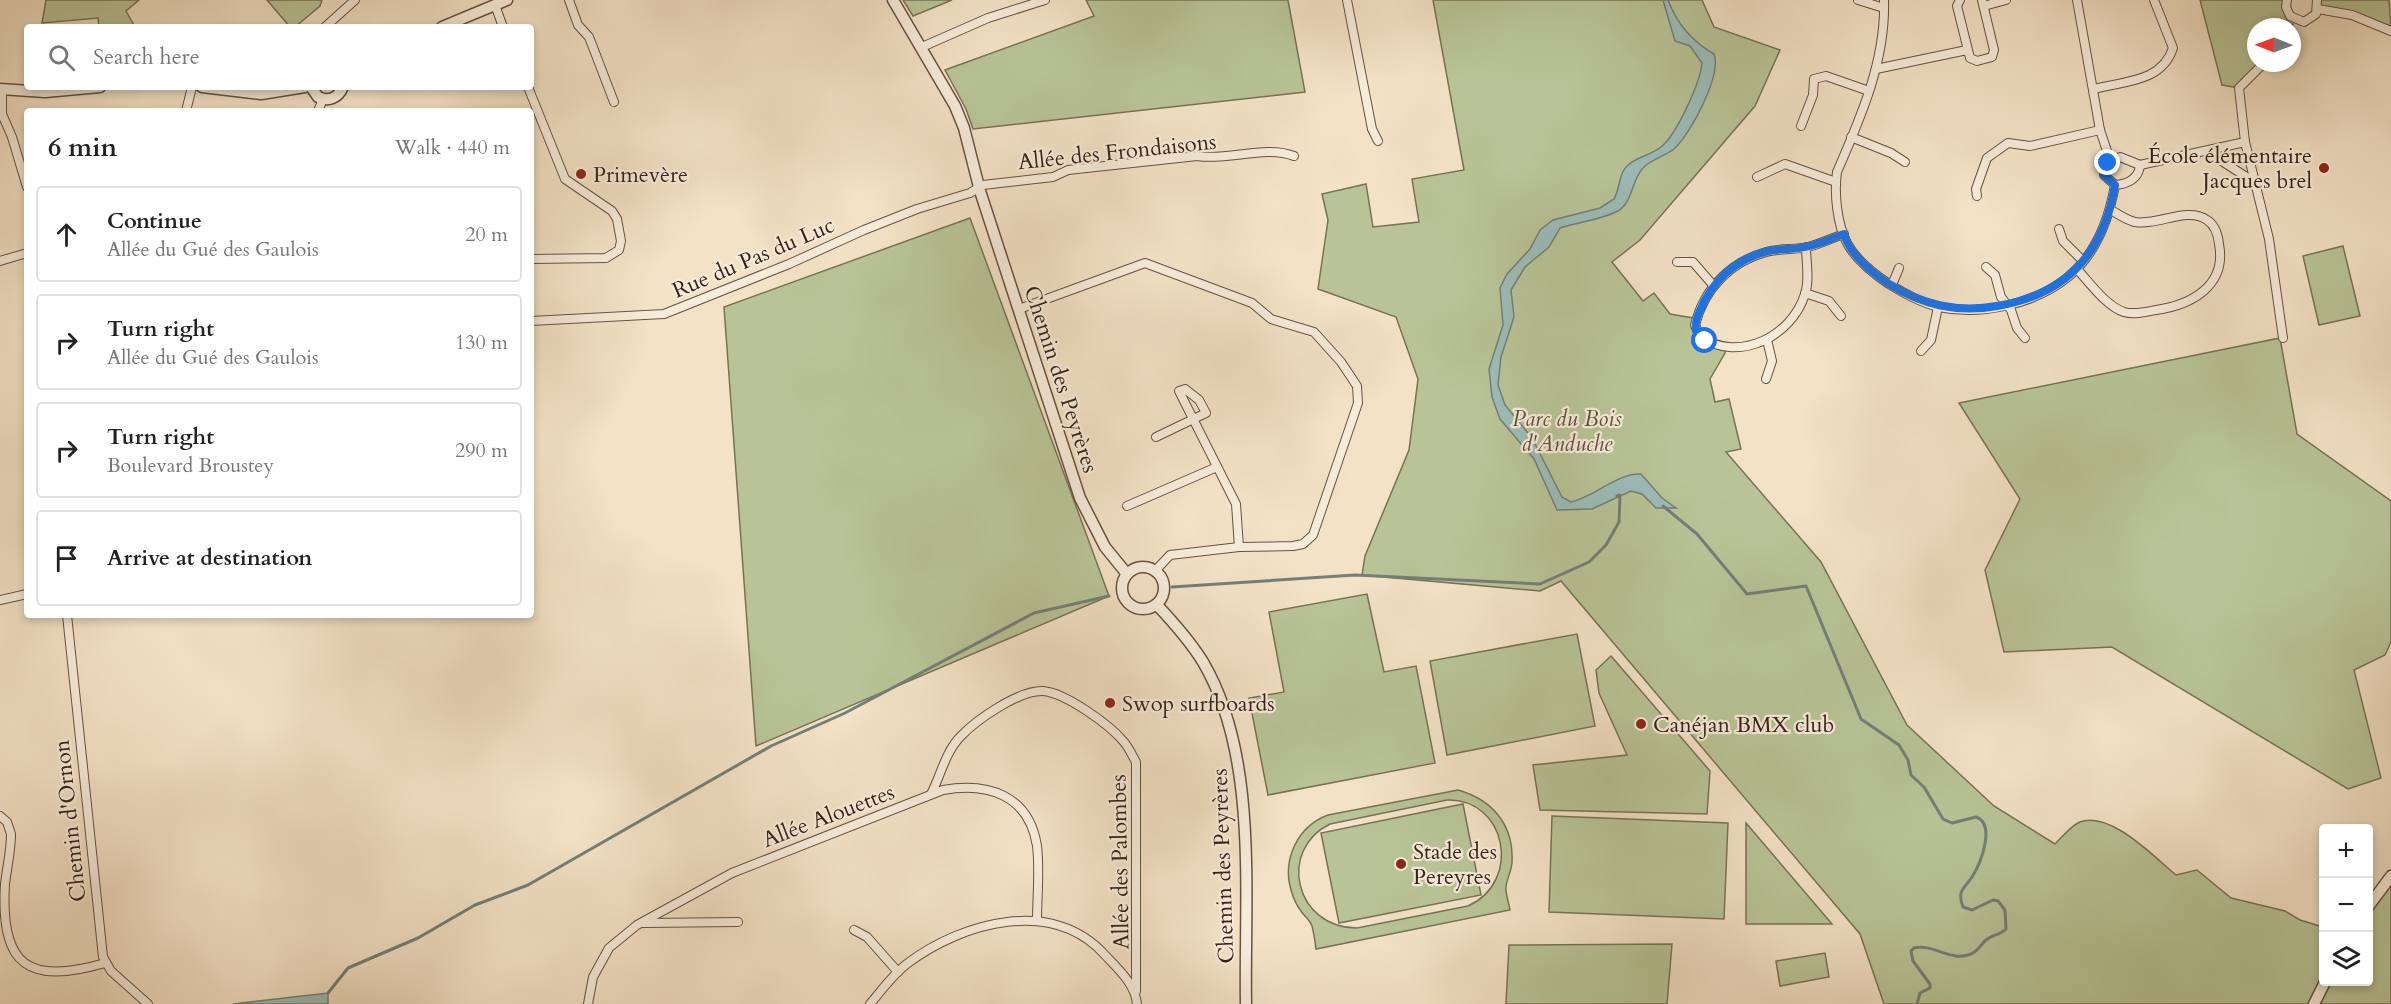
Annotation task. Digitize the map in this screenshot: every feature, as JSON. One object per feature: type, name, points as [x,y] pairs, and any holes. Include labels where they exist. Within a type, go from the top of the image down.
[{"type":"street","points":[[328,24],[355,0]]},
{"type":"street","points":[[449,24],[507,0]]},
{"type":"street","points":[[569,0],[578,25],[589,37],[615,102]]},
{"type":"street","name":"Chemin des Peyrères","points":[[893,0],[955,106],[1080,498],[1101,540],[1127,574]]},
{"type":"street","points":[[922,47],[988,18],[1045,0]]},
{"type":"street","points":[[1347,0],[1372,129],[1378,141]]},
{"type":"street","points":[[1858,0],[1884,4],[1884,30],[1876,69],[1836,182],[1846,242],[1859,259],[1878,277],[1938,307],[1977,309],[2006,305],[2042,294],[2077,269],[2095,244],[2111,210],[2115,185]]},
{"type":"street","points":[[1960,0],[1957,6],[1967,50],[1970,58],[1977,61],[1992,57],[1995,50],[1983,3],[2007,0]]},
{"type":"street","points":[[2077,0],[2100,130],[2110,160]]},
{"type":"street","points":[[2094,89],[2144,77],[2165,66],[2173,48],[2154,0]]},
{"type":"street","points":[[2288,0],[2287,12],[2290,18]]},
{"type":"street","points":[[2301,22],[2309,21],[2318,9],[2318,0]]},
{"type":"street","points":[[495,5],[503,24]]},
{"type":"street","points":[[2318,9],[2352,15],[2391,31]]},
{"type":"street","points":[[1876,69],[1967,50]]},
{"type":"street","points":[[2255,72],[2239,88],[2245,142],[2269,239],[2283,338]]},
{"type":"street","points":[[1801,126],[1813,95],[1814,79],[1826,76],[1869,91]]},
{"type":"street","points":[[24,178],[0,107],[1,89],[45,92],[67,90]]},
{"type":"street","points":[[187,108],[191,90]]},
{"type":"street","points":[[227,90],[261,94],[286,90]]},
{"type":"street","points":[[312,90],[314,94],[323,99],[337,96],[341,90]]},
{"type":"street","points":[[529,90],[565,179],[612,211],[617,219],[621,241],[619,250],[606,258],[534,259]]},
{"type":"street","points":[[319,108],[323,99]]},
{"type":"street","points":[[1977,196],[1976,189],[1987,158],[2008,142],[2030,146],[2100,130]]},
{"type":"street","points":[[1851,137],[1891,153],[1905,162]]},
{"type":"street","points":[[2110,160],[2125,158],[2140,165],[2245,142]]},
{"type":"street","points":[[2206,151],[2256,183]]},
{"type":"street","name":"Allée des Frondaisons","points":[[979,187],[1053,177],[1068,170],[1197,156],[1213,158],[1282,152],[1294,156]]},
{"type":"street","points":[[2110,160],[2104,175],[2115,185]]},
{"type":"street","points":[[1757,177],[1785,164],[1836,182]]},
{"type":"street","points":[[2115,185],[2134,179],[2139,174],[2140,165]]},
{"type":"street","name":"Rue du Pas du Luc","points":[[534,321],[664,314],[789,264],[917,208],[970,193],[979,187]]},
{"type":"street","points":[[2077,269],[2112,306],[2124,312],[2165,309],[2196,298],[2214,280],[2219,265],[2219,244],[2213,226],[2206,219],[2189,216],[2136,222],[2111,210]]},
{"type":"street","points":[[2059,229],[2063,242],[2083,261]]},
{"type":"street","points":[[1806,247],[1805,293],[1792,317],[1767,340],[1736,347],[1712,344],[1700,338],[1695,325],[1713,285],[1732,268],[1759,254],[1806,247],[1844,234]]},
{"type":"street","points":[[0,261],[24,254]]},
{"type":"street","points":[[1677,262],[1693,262],[1713,285]]},
{"type":"street","points":[[1019,309],[1135,265],[1145,264],[1252,303],[1270,319],[1319,335],[1357,386],[1359,398],[1313,535],[1303,544],[1293,546],[1239,547],[1170,555],[1155,571]]},
{"type":"street","points":[[1986,267],[1995,275],[2006,305],[2011,310],[2016,328],[2025,338]]},
{"type":"street","points":[[1892,285],[1899,268]]},
{"type":"street","points":[[1805,293],[1829,301],[1841,316]]},
{"type":"street","points":[[1921,351],[1931,340],[1938,307]]},
{"type":"street","points":[[1766,379],[1772,361],[1767,340]]},
{"type":"street","points":[[1156,437],[1193,419],[1236,504],[1239,547]]},
{"type":"street","points":[[1127,506],[1217,467]]},
{"type":"street","points":[[1144,567],[1155,571],[1165,587],[1157,605],[1144,610],[1136,608],[1125,599],[1121,587],[1127,574],[1144,567]]},
{"type":"street","points":[[0,600],[24,595]]},
{"type":"street","name":"Chemin des Peyrères","points":[[1157,605],[1203,663],[1224,707],[1235,744],[1242,800],[1246,1004]]},
{"type":"street","name":"Chemin d'Ornon","points":[[67,618],[105,963]]},
{"type":"street","name":"Allée des Palombes","points":[[931,794],[947,754],[960,737],[997,709],[1031,693],[1051,693],[1107,725],[1125,743],[1136,762],[1137,1004]]},
{"type":"street","name":"Allée Alouettes","points":[[588,1004],[593,977],[609,948],[642,923],[682,898],[732,873],[931,794],[968,786],[993,789],[1013,801],[1029,820],[1037,846],[1037,921]]},
{"type":"street","points":[[0,816],[7,822],[11,834],[3,918],[6,941],[13,955],[24,966],[39,970],[105,963],[148,1004]]},
{"type":"street","points":[[2373,900],[2391,876]]},
{"type":"street","points":[[870,1004],[898,972],[933,947],[960,933],[999,923],[1037,921],[1079,933],[1102,951],[1136,991]]},
{"type":"street","points":[[642,923],[738,922]]},
{"type":"street","points":[[854,930],[867,937],[898,972]]},
{"type":"street","points":[[2314,1004],[2323,986]]},
{"type":"green space","points":[[46,0],[139,0],[126,11],[133,24],[99,24],[98,18],[42,23]]},
{"type":"green space","points":[[267,0],[322,0],[320,6],[299,24],[287,24]]},
{"type":"green space","points":[[903,0],[952,0],[913,16]]},
{"type":"green space","points":[[1086,0],[1288,0],[1305,92],[973,129],[966,109],[945,70],[1094,16]]},
{"type":"green space","name":"Parc du Bois d'Anduche","points":[[1433,0],[1702,0],[1714,27],[1780,50],[1755,106],[1640,240],[1612,262],[1643,301],[1654,293],[1670,314],[1693,318],[1696,332],[1724,346],[1725,353],[1710,379],[1715,402],[1729,399],[1741,449],[1726,452],[1821,562],[1907,725],[1994,806],[2055,844],[2070,828],[2080,822],[2092,820],[2105,823],[2144,847],[2176,875],[2197,870],[2231,898],[2285,911],[2300,920],[2319,926],[2319,986],[2373,986],[2373,901],[2391,876],[2391,1004],[1884,1004],[1860,934],[1561,581],[1540,591],[1362,575],[1365,556],[1409,450],[1418,379],[1396,317],[1318,289],[1328,220],[1322,194],[1366,184],[1373,227],[1419,222],[1412,179],[1464,170]]},
{"type":"green space","points":[[2200,0],[2287,0],[2293,18],[2247,18],[2247,72],[2255,72],[2239,88],[2222,85]]},
{"type":"green space","points":[[2322,0],[2389,0],[2391,31],[2352,15],[2318,9]]},
{"type":"green space","points":[[970,218],[1109,596],[756,746],[724,307]]},
{"type":"green space","points":[[2343,246],[2360,316],[2319,325],[2303,256]]},
{"type":"green space","points":[[2280,338],[2297,434],[2391,501],[2391,642],[2385,655],[2354,670],[2381,778],[2348,789],[2112,647],[2004,652],[1985,570],[2020,499],[1959,403]]},
{"type":"green space","points":[[1367,594],[1384,672],[1416,666],[1435,763],[1268,795],[1249,698],[1284,692],[1269,612]]},
{"type":"green space","points":[[1577,634],[1595,726],[1447,755],[1430,661]]},
{"type":"green space","name":"Canéjan BMX club","points":[[1611,656],[1710,771],[1707,814],[1540,810],[1533,765],[1627,755],[1599,693],[1596,670]]},
{"type":"green space","points":[[1458,790],[1470,794],[1491,807],[1505,826],[1509,837],[1512,863],[1506,889],[1510,910],[1316,949],[1311,924],[1298,907],[1292,893],[1289,867],[1295,845],[1301,835],[1317,820],[1328,815]],"holes":[[[1447,800],[1467,803],[1483,812],[1494,826],[1500,843],[1501,861],[1496,879],[1485,894],[1468,906],[1357,928],[1336,925],[1319,915],[1307,902],[1300,886],[1299,868],[1303,851],[1313,836],[1330,824]]]},
{"type":"green space","name":"Stade des Pereyres","points":[[1463,804],[1481,895],[1339,923],[1321,833]]},
{"type":"green space","points":[[1552,816],[1728,823],[1724,919],[1549,912]]},
{"type":"green space","points":[[1746,823],[1832,924],[1746,924]]},
{"type":"green space","points":[[1672,944],[1667,1004],[1506,1004],[1509,945]]},
{"type":"green space","points":[[1825,953],[1829,977],[1780,986],[1776,961]]},
{"type":"water","points":[[1663,0],[1668,0],[1676,17],[1693,38],[1714,54],[1713,76],[1703,104],[1681,142],[1639,173],[1623,207],[1604,217],[1560,228],[1549,247],[1525,267],[1511,290],[1514,317],[1501,357],[1498,385],[1505,405],[1532,438],[1562,497],[1571,502],[1624,477],[1641,474],[1662,498],[1676,508],[1656,508],[1642,494],[1631,491],[1592,509],[1557,510],[1534,459],[1500,419],[1492,397],[1489,369],[1503,325],[1500,288],[1507,274],[1530,249],[1540,230],[1553,220],[1600,208],[1614,199],[1625,168],[1661,147],[1674,131],[1687,108],[1702,63],[1690,46],[1675,41]]},
{"type":"water","points":[[328,993],[328,1004],[233,1004]]},
{"type":"waterway","points":[[1172,587],[1355,575],[1540,584],[1589,562],[1606,545],[1619,522],[1620,495],[1617,496]]},
{"type":"waterway","points":[[1663,506],[1697,534],[1747,594],[1806,586],[1861,719],[1899,745],[1908,760],[1911,775],[1924,787],[1943,819],[1952,823],[1976,817],[1982,821],[1985,827],[1985,844],[1976,871],[1962,891],[1961,902],[1963,907],[1972,910],[1993,900],[1998,901],[2005,910],[2006,929],[1986,940],[1975,952],[1965,956],[1950,955],[1929,948],[1914,948],[1911,951],[1913,961],[1930,984],[1930,988],[1920,993],[1917,1004]]},
{"type":"waterway","points":[[328,993],[348,968],[418,938],[475,905],[528,885],[771,746],[845,713],[1034,613],[1109,596]]},
{"type":"place","name":"École élémentaire Jacques brel","points":[[2324,168]]},
{"type":"place","name":"Primevère","points":[[581,174]]},
{"type":"place","name":"Swop surfboards","points":[[1110,703]]},
{"type":"place","name":"Canéjan BMX club","points":[[1641,724]]},
{"type":"place","name":"Stade des Pereyres","points":[[1401,864]]},
{"type":"route","points":[[1705,341],[1696,332],[1698,314],[1713,285],[1732,268],[1767,251],[1806,247],[1844,234],[1853,252],[1878,277],[1899,291],[1938,307],[1988,308],[2025,301],[2042,294],[2069,277],[2095,244],[2111,210],[2115,185],[2104,175],[2108,163]]}]
